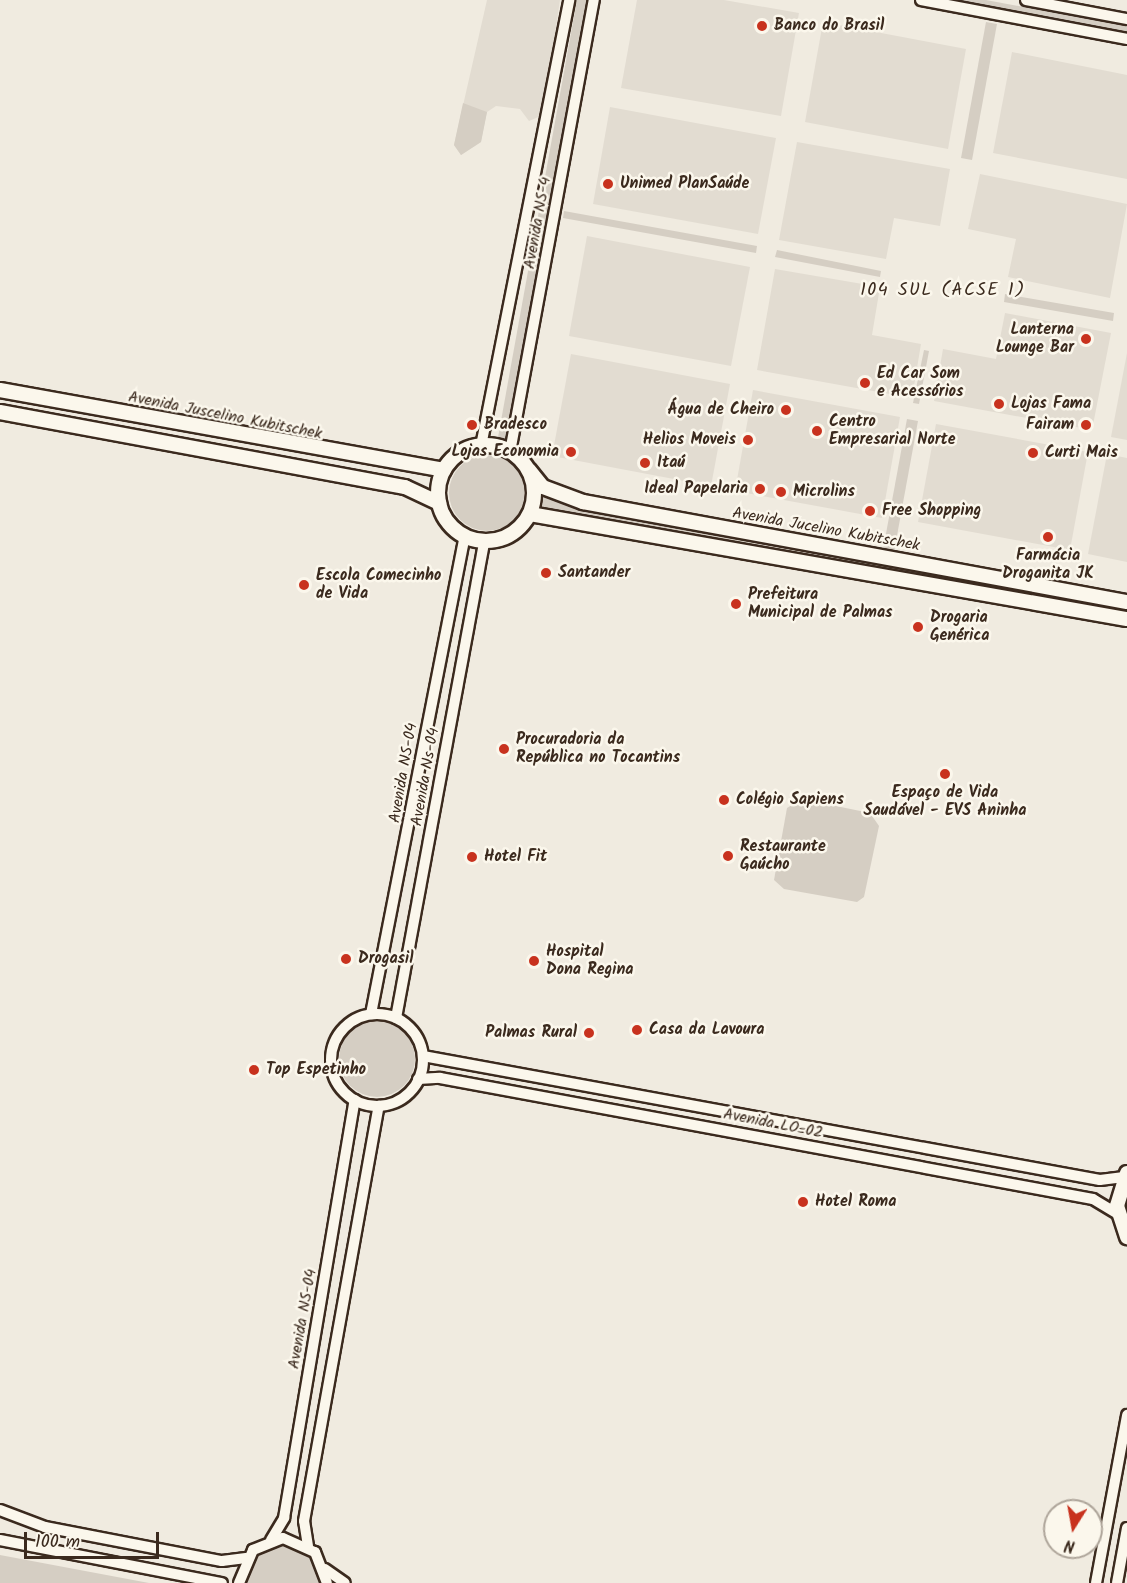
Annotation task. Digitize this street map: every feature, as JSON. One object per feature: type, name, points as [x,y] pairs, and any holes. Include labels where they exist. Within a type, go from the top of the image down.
[{"type":"main road","name":"Avenida Juscelino Kubitschek","points":[[0,390],[418,470],[444,470]]},
{"type":"main road","points":[[0,412],[405,487],[439,503]]},
{"type":"main road","points":[[481,446],[510,452],[529,470],[535,494],[530,514],[516,531],[484,542],[465,537],[445,519],[439,503],[444,470],[459,453],[481,446]]},
{"type":"main road","name":"Avenida Jucelino Kubitschek","points":[[529,470],[543,487],[583,502],[1127,602]]},
{"type":"main road","points":[[530,514],[1127,619]]},
{"type":"main road","points":[[1126,1175],[1118,1214],[1127,1237]]},
{"type":"street","name":"Avenida NS-4","points":[[481,446],[569,0]]},
{"type":"street","name":"Avenida NS-4","points":[[510,452],[594,0]]},
{"type":"street","points":[[921,0],[1127,39]]},
{"type":"street","points":[[1026,0],[1127,19]]},
{"type":"street","name":"Avenida NS-04","points":[[371,1014],[465,537]]},
{"type":"street","name":"Avenida Ns-04","points":[[396,1018],[484,542]]},
{"type":"street","points":[[371,1014],[396,1018],[415,1034],[423,1056],[418,1080],[398,1101],[379,1106],[355,1100],[331,1069],[333,1042],[349,1023],[371,1014]]},
{"type":"street","name":"Avenida LO-02","points":[[423,1056],[1100,1180],[1126,1175]]},
{"type":"street","name":"Avenida LO-02","points":[[418,1080],[440,1078],[1093,1199],[1118,1214]]},
{"type":"street","name":"Avenida NS-04","points":[[246,1558],[271,1540],[284,1518],[355,1100]]},
{"type":"street","points":[[345,1583],[325,1569],[308,1546],[304,1526],[379,1106]]},
{"type":"street","points":[[1096,1583],[1127,1415]]},
{"type":"street","points":[[0,1510],[45,1527],[222,1561],[246,1558],[239,1583]]},
{"type":"street","points":[[1117,1583],[1127,1528]]},
{"type":"street","points":[[271,1540],[291,1539],[308,1546]]},
{"type":"street","points":[[0,1540],[222,1583]]},
{"type":"street","points":[[325,1569],[327,1583]]},
{"type":"shaded area","points":[[487,0],[560,0],[543,115],[529,121],[520,109],[496,106],[487,112],[481,142],[461,155],[454,145]]},
{"type":"shaded area","points":[[577,0],[589,0],[508,445],[497,443]]},
{"type":"shaded area","points":[[637,0],[724,0],[799,13],[781,116],[621,88]]},
{"type":"shaded area","points":[[946,0],[986,0],[1127,26],[1127,33]]},
{"type":"shaded area","points":[[823,22],[966,49],[948,149],[805,122]]},
{"type":"shaded area","points":[[986,22],[997,24],[972,160],[961,158]]},
{"type":"shaded area","points":[[1012,52],[1127,75],[1127,179],[993,153]]},
{"type":"shaded area","points":[[463,103],[487,112],[481,142],[461,155],[454,145]]},
{"type":"shaded area","points":[[610,107],[776,138],[758,234],[593,204]]},
{"type":"shaded area","points":[[797,142],[950,169],[940,226],[894,218],[886,259],[779,240]]},
{"type":"shaded area","points":[[980,174],[1127,204],[1110,298],[1008,277],[1016,239],[968,229]]},
{"type":"shaded area","points":[[564,211],[757,246],[756,253],[563,218]]},
{"type":"shaded area","points":[[587,236],[750,267],[731,366],[569,336]]},
{"type":"shaded area","points":[[777,250],[881,271],[880,277],[775,257]]},
{"type":"shaded area","points":[[775,269],[880,287],[872,335],[921,344],[912,398],[757,370]]},
{"type":"shaded area","points":[[1005,294],[1114,313],[1113,321],[1004,302]]},
{"type":"shaded area","points":[[1005,313],[1111,333],[1092,430],[934,401],[943,349],[996,359]]},
{"type":"shaded area","points":[[924,350],[929,351],[919,404],[913,403]]},
{"type":"shaded area","points":[[1127,353],[1127,440],[1111,437]]},
{"type":"shaded area","points":[[571,354],[730,384],[711,486],[552,456]]},
{"type":"shaded area","points":[[753,390],[900,417],[882,518],[735,491]]},
{"type":"shaded area","points":[[907,419],[918,421],[894,552],[883,550]]},
{"type":"shaded area","points":[[936,424],[1088,452],[1070,550],[918,522]]},
{"type":"shaded area","points":[[1107,454],[1127,458],[1127,562],[1088,554]]},
{"type":"shaded area","points":[[487,455],[501,458],[514,466],[522,479],[525,493],[522,507],[514,520],[501,528],[487,531],[473,528],[460,520],[452,507],[449,493],[452,479],[460,466],[473,458]]},
{"type":"shaded area","points":[[543,493],[1127,606],[1127,613],[540,508]]},
{"type":"shaded area","points":[[802,799],[870,813],[879,826],[864,897],[857,902],[784,889],[774,880],[787,808]]},
{"type":"shaded area","points":[[377,1021],[391,1024],[404,1032],[412,1045],[415,1059],[412,1073],[404,1086],[391,1094],[377,1097],[363,1094],[350,1086],[342,1073],[339,1059],[342,1045],[350,1032],[363,1024]]},
{"type":"shaded area","points":[[282,1545],[310,1556],[320,1583],[245,1583],[256,1556]]},
{"type":"shaded area","points":[[0,1555],[149,1583],[0,1583]]},
{"type":"place","name":"Banco do Brasil","points":[[762,26]]},
{"type":"place","name":"Unimed PlanSaúde","points":[[608,184]]},
{"type":"place","name":"Lanterna Lounge Bar","points":[[1086,339]]},
{"type":"place","name":"Ed Car Som e Acessórios","points":[[865,383]]},
{"type":"place","name":"Lojas Fama","points":[[999,404]]},
{"type":"place","name":"Água de Cheiro","points":[[786,410]]},
{"type":"place","name":"Bradesco","points":[[472,425]]},
{"type":"place","name":"Fairam","points":[[1086,425]]},
{"type":"place","name":"Centro Empresarial Norte","points":[[817,431]]},
{"type":"place","name":"Helios Moveis","points":[[748,440]]},
{"type":"place","name":"Lojas Economia","points":[[571,452]]},
{"type":"place","name":"Curti Mais","points":[[1033,453]]},
{"type":"place","name":"Itaú","points":[[645,463]]},
{"type":"place","name":"Ideal Papelaria","points":[[760,489]]},
{"type":"place","name":"Microlins","points":[[781,492]]},
{"type":"place","name":"Free Shopping","points":[[870,511]]},
{"type":"place","name":"Farmácia Droganita JK","points":[[1048,537]]},
{"type":"place","name":"Santander","points":[[546,573]]},
{"type":"place","name":"Escola Comecinho de Vida","points":[[304,585]]},
{"type":"place","name":"Prefeitura Municipal de Palmas","points":[[736,604]]},
{"type":"place","name":"Drogaria Genérica","points":[[918,627]]},
{"type":"place","name":"Procuradoria da República no Tocantins","points":[[504,749]]},
{"type":"place","name":"Espaço de Vida Saudável - EVS Aninha","points":[[945,774]]},
{"type":"place","name":"Colégio Sapiens","points":[[724,800]]},
{"type":"place","name":"Restaurante Gaúcho","points":[[728,856]]},
{"type":"place","name":"Hotel Fit","points":[[472,857]]},
{"type":"place","name":"Drogasil","points":[[346,959]]},
{"type":"place","name":"Hospital Dona Regina","points":[[534,961]]},
{"type":"place","name":"Casa da Lavoura","points":[[637,1030]]},
{"type":"place","name":"Palmas Rural","points":[[589,1033]]},
{"type":"place","name":"Top Espetinho","points":[[254,1070]]},
{"type":"place","name":"Hotel Roma","points":[[803,1202]]},
{"type":"district","name":"104 SUL (ACSE 1)","points":[[943,291]]}]
